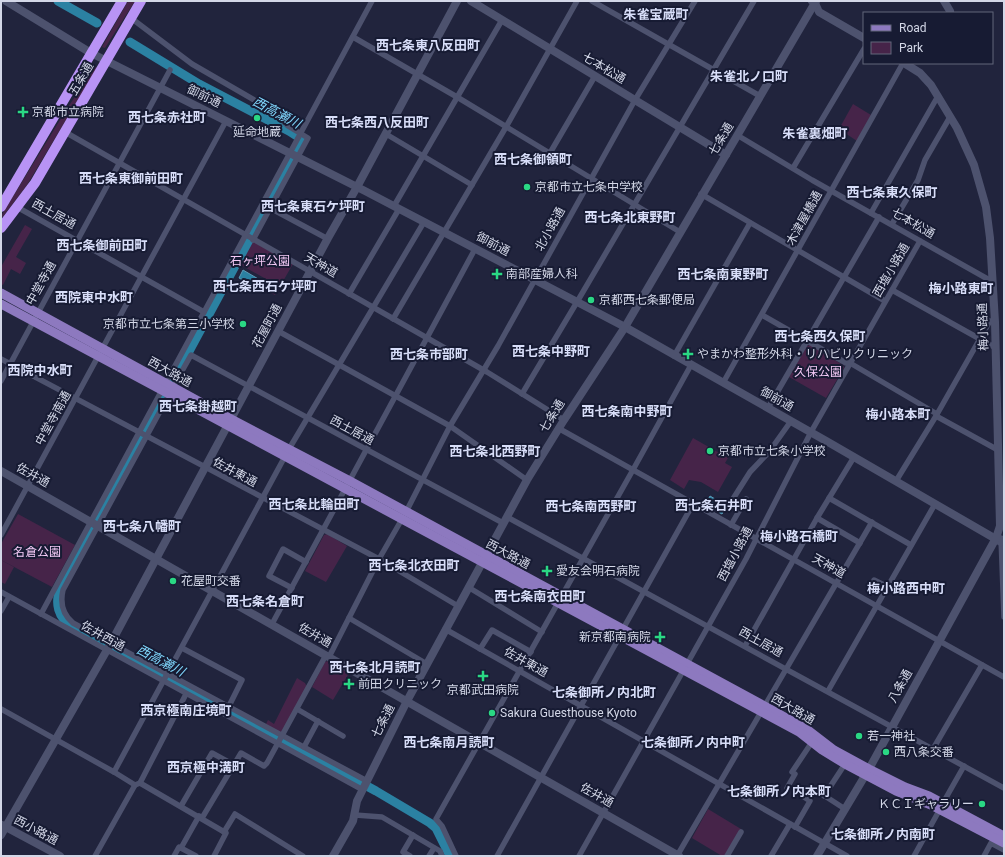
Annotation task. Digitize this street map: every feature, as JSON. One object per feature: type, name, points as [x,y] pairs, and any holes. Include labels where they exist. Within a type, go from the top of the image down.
[{"type":"highway","name":"五条通","points":[[3,201],[122,1]]},
{"type":"highway","name":"五条通","points":[[1,228],[35,183],[141,1]]},
{"type":"main road","name":"西大路通","points":[[1,293],[35,317]]},
{"type":"main road","name":"西大路通","points":[[1,304],[35,317],[763,709],[808,730],[834,750],[867,772]]},
{"type":"main road","name":"西大路通","points":[[763,709],[845,764],[867,772],[1004,836]]},
{"type":"main road","name":"西大路通","points":[[942,806],[1004,843]]},
{"type":"street","name":"御前通","points":[[6,1],[106,61],[357,187],[625,327],[1000,541]]},
{"type":"street","points":[[249,237],[270,208],[294,155],[300,136],[372,1]]},
{"type":"street","name":"花屋町通","points":[[1,835],[3,826],[56,740],[109,647],[248,386],[457,1]]},
{"type":"street","name":"七本松通","points":[[471,1],[726,154]]},
{"type":"street","points":[[393,319],[506,127],[577,1]]},
{"type":"street","points":[[592,1],[713,71],[760,96]]},
{"type":"street","name":"北小路通","points":[[234,765],[241,753],[264,766],[278,744],[349,618],[450,426],[535,280],[635,100],[695,1]]},
{"type":"street","points":[[522,394],[754,1]]},
{"type":"street","points":[[944,1],[950,10]]},
{"type":"street","points":[[814,2],[820,12],[863,37]]},
{"type":"street","name":"七条通","points":[[333,856],[347,834],[357,802],[364,786],[407,701],[527,480],[558,428],[625,327],[814,2]]},
{"type":"street","points":[[41,614],[147,436],[204,312],[249,237],[294,155],[308,138],[300,136],[277,115],[263,106],[192,64],[131,18]]},
{"type":"street","points":[[349,294],[424,156],[502,20]]},
{"type":"street","points":[[353,37],[457,97],[680,232]]},
{"type":"street","points":[[793,168],[863,51]]},
{"type":"street","name":"木津屋橋通","points":[[723,383],[903,64]]},
{"type":"street","name":"梅小路通","points":[[906,64],[920,73],[938,96],[963,141],[978,177],[989,222],[996,348],[1000,526]]},
{"type":"street","name":"中堂寺通","points":[[1,381],[170,70]]},
{"type":"street","points":[[550,153],[595,76]]},
{"type":"street","points":[[871,213],[938,96]]},
{"type":"street","points":[[892,224],[918,180],[926,160],[950,117]]},
{"type":"street","name":"中堂寺南通","points":[[1,535],[226,121]]},
{"type":"street","name":"天神道","points":[[65,132],[483,370],[564,420]]},
{"type":"street","points":[[386,134],[472,185]]},
{"type":"street","name":"七本松通","points":[[737,135],[993,282]]},
{"type":"street","points":[[702,194],[885,302]]},
{"type":"street","name":"西土居通","points":[[18,206],[204,312]]},
{"type":"street","points":[[270,208],[328,239]]},
{"type":"street","points":[[768,408],[879,217]]},
{"type":"street","points":[[114,772],[287,453],[424,222]]},
{"type":"street","points":[[674,356],[750,223]]},
{"type":"street","name":"西塩小路通","points":[[579,856],[757,538],[811,432],[920,241]]},
{"type":"street","points":[[272,624],[475,249]]},
{"type":"street","points":[[892,290],[996,348]]},
{"type":"street","points":[[762,315],[998,450]]},
{"type":"street","points":[[896,481],[937,415],[990,321],[995,322]]},
{"type":"street","points":[[278,331],[450,426],[527,480]]},
{"type":"street","name":"西土居通","points":[[168,388],[191,355],[422,480],[583,559],[1004,788]]},
{"type":"street","name":"佐井東通","points":[[1,359],[323,531],[379,559],[458,606]]},
{"type":"street","points":[[456,856],[442,826],[436,819],[691,365]]},
{"type":"street","points":[[168,388],[140,432],[63,590],[62,601],[64,612],[69,620],[109,647],[167,673],[283,735],[364,786]]},
{"type":"street","points":[[731,502],[750,472],[769,452],[791,421]]},
{"type":"street","name":"天神道","points":[[558,428],[1004,677]]},
{"type":"street","points":[[745,646],[793,559],[854,457]]},
{"type":"street","name":"佐井通","points":[[1,471],[604,812],[678,856]]},
{"type":"street","points":[[829,498],[911,545]]},
{"type":"street","points":[[732,525],[746,499]]},
{"type":"street","points":[[497,856],[693,504]]},
{"type":"street","points":[[828,691],[935,504]]},
{"type":"street","points":[[817,518],[860,543]]},
{"type":"street","points":[[678,856],[872,522]]},
{"type":"street","name":"八条通","points":[[817,856],[867,772],[939,640],[1000,541],[1000,526]]},
{"type":"street","points":[[1000,541],[1004,617]]},
{"type":"street","points":[[292,588],[269,576],[283,550],[306,562]]},
{"type":"street","points":[[874,580],[888,587]]},
{"type":"street","points":[[468,587],[542,632]]},
{"type":"street","name":"佐井西通","points":[[1,592],[41,614],[109,647],[163,681],[278,744],[364,786]]},
{"type":"street","points":[[1,611],[9,597]]},
{"type":"street","points":[[349,618],[427,664]]},
{"type":"street","name":"佐井東通","points":[[445,629],[847,856]]},
{"type":"street","points":[[480,649],[492,630],[531,652]]},
{"type":"street","points":[[182,648],[242,680],[229,706]]},
{"type":"street","points":[[933,749],[982,664]]},
{"type":"street","points":[[95,856],[137,784],[186,694]]},
{"type":"street","points":[[1,709],[114,772],[181,806],[224,832]]},
{"type":"street","points":[[297,709],[343,736]]},
{"type":"street","points":[[304,747],[318,721]]},
{"type":"street","points":[[787,788],[795,774],[792,772],[812,742]]},
{"type":"street","points":[[181,806],[212,753],[234,765],[181,848]]},
{"type":"street","points":[[824,796],[845,764]]},
{"type":"street","points":[[914,856],[964,766]]},
{"type":"street","points":[[811,787],[845,809]]},
{"type":"street","points":[[771,856],[810,801],[804,797]]},
{"type":"street","points":[[214,856],[226,833],[224,832],[235,814],[303,856]]},
{"type":"street","points":[[354,815],[382,817],[440,851],[442,856]]},
{"type":"street","name":"西小路通","points":[[3,826],[60,856]]},
{"type":"street","points":[[727,856],[741,832]]},
{"type":"street","points":[[410,856],[403,852],[413,835]]},
{"type":"street","points":[[984,856],[991,843],[1004,850]]},
{"type":"street","points":[[174,856],[179,846],[196,856]]},
{"type":"street","points":[[429,856],[434,848]]},
{"type":"green space","points":[[128,1],[135,1],[105,48],[102,47]]},
{"type":"green space","points":[[94,66],[97,68],[27,185],[1,219],[1,216]]},
{"type":"green space","points":[[853,104],[871,115],[857,141],[839,129]]},
{"type":"green space","points":[[25,225],[32,229],[16,257],[26,263],[20,274],[11,269],[3,285],[1,284],[1,267]]},
{"type":"green space","name":"石ヶ坪公園","points":[[252,241],[293,264],[275,295],[261,288],[266,279],[239,264]]},
{"type":"green space","name":"久保公園","points":[[810,345],[843,365],[844,368],[826,398],[789,377],[807,346]]},
{"type":"green space","points":[[693,438],[728,458],[725,463],[732,467],[718,492],[701,482],[689,480],[684,489],[670,480]]},
{"type":"green space","name":"名倉公園","points":[[18,514],[75,545],[52,587],[1,560],[1,544]]},
{"type":"green space","points":[[327,534],[347,546],[326,582],[305,571],[324,535]]},
{"type":"green space","points":[[1,560],[14,567],[5,584],[1,582]]},
{"type":"green space","points":[[328,661],[349,673],[333,700],[312,687],[325,662]]},
{"type":"green space","points":[[297,678],[305,683],[307,687],[282,732],[280,733],[266,724],[268,720],[274,724]]},
{"type":"green space","points":[[708,809],[741,829],[725,855],[722,856],[692,838]]},
{"type":"water","points":[[243,270],[260,280],[256,287],[239,278]]},
{"type":"water","points":[[710,496],[727,506],[722,514],[705,505]]},
{"type":"waterway","name":"西高瀬川","points":[[58,1],[97,23]]},
{"type":"waterway","name":"西高瀬川","points":[[130,42],[199,84],[289,131],[303,140],[174,379]]},
{"type":"waterway","name":"西高瀬川","points":[[163,399],[61,587],[58,599],[61,615],[73,627],[376,791],[430,823],[436,828],[450,856]]},
{"type":"waterway","name":"西高瀬川","points":[[101,508],[101,514]]},
{"type":"waterway","name":"西高瀬川","points":[[68,568],[69,573]]},
{"type":"place","name":"京都市立病院","points":[[23,112]]},
{"type":"place","name":"延命地蔵","points":[[257,118]]},
{"type":"place","name":"京都市立七条中学校","points":[[527,187]]},
{"type":"place","name":"南部産婦人科","points":[[497,274]]},
{"type":"place","name":"京都西七条郵便局","points":[[591,300]]},
{"type":"place","name":"京都市立七条第三小学校","points":[[243,324]]},
{"type":"place","name":"やまかわ整形外科・リハビリクリニック","points":[[688,354]]},
{"type":"place","name":"京都市立七条小学校","points":[[710,451]]},
{"type":"place","name":"愛友会明石病院","points":[[547,571]]},
{"type":"place","name":"花屋町交番","points":[[173,581]]},
{"type":"place","name":"新京都南病院","points":[[660,637]]},
{"type":"place","name":"京都武田病院","points":[[483,676]]},
{"type":"place","name":"前田クリニック","points":[[349,684]]},
{"type":"place","name":"Sakura Guesthouse Kyoto","points":[[492,713]]},
{"type":"place","name":"若一神社","points":[[859,736]]},
{"type":"place","name":"西八条交番","points":[[886,752]]},
{"type":"place","name":"ＫＣＩギャラリー","points":[[982,804]]},
{"type":"district","name":"朱雀宝蔵町","points":[[656,14]]},
{"type":"district","name":"西七条東八反田町","points":[[428,45]]},
{"type":"district","name":"朱雀北ノ口町","points":[[749,76]]},
{"type":"district","name":"西七条赤社町","points":[[167,117]]},
{"type":"district","name":"西七条西八反田町","points":[[377,122]]},
{"type":"district","name":"朱雀裏畑町","points":[[815,133]]},
{"type":"district","name":"西七条御領町","points":[[533,159]]},
{"type":"district","name":"西七条東御前田町","points":[[131,178]]},
{"type":"district","name":"西七条東久保町","points":[[892,192]]},
{"type":"district","name":"西七条東石ケ坪町","points":[[313,206]]},
{"type":"district","name":"西七条北東野町","points":[[630,217]]},
{"type":"district","name":"西七条御前田町","points":[[102,245]]},
{"type":"district","name":"西七条南東野町","points":[[723,274]]},
{"type":"district","name":"西七条西石ケ坪町","points":[[265,286]]},
{"type":"district","name":"梅小路東町","points":[[961,288]]},
{"type":"district","name":"西院東中水町","points":[[94,297]]},
{"type":"district","name":"西七条西久保町","points":[[820,336]]},
{"type":"district","name":"西七条中野町","points":[[551,351]]},
{"type":"district","name":"西七条市部町","points":[[429,354]]},
{"type":"district","name":"西院中水町","points":[[40,370]]},
{"type":"district","name":"西七条掛越町","points":[[198,406]]},
{"type":"district","name":"西七条南中野町","points":[[627,411]]},
{"type":"district","name":"梅小路本町","points":[[898,414]]},
{"type":"district","name":"西七条北西野町","points":[[495,451]]},
{"type":"district","name":"西七条比輪田町","points":[[314,504]]},
{"type":"district","name":"西七条石井町","points":[[714,505]]},
{"type":"district","name":"西七条南西野町","points":[[591,506]]},
{"type":"district","name":"西七条八幡町","points":[[142,526]]},
{"type":"district","name":"梅小路石橋町","points":[[799,536]]},
{"type":"district","name":"西七条北衣田町","points":[[414,565]]},
{"type":"district","name":"梅小路西中町","points":[[906,588]]},
{"type":"district","name":"西七条南衣田町","points":[[540,596]]},
{"type":"district","name":"西七条名倉町","points":[[265,601]]},
{"type":"district","name":"西七条北月読町","points":[[375,667]]},
{"type":"district","name":"七条御所ノ内北町","points":[[604,692]]},
{"type":"district","name":"西京極南庄境町","points":[[186,710]]},
{"type":"district","name":"西七条南月読町","points":[[449,742]]},
{"type":"district","name":"七条御所ノ内中町","points":[[693,742]]},
{"type":"district","name":"西京極中溝町","points":[[206,767]]},
{"type":"district","name":"七条御所ノ内本町","points":[[779,791]]},
{"type":"district","name":"七条御所ノ内南町","points":[[883,834]]}]
